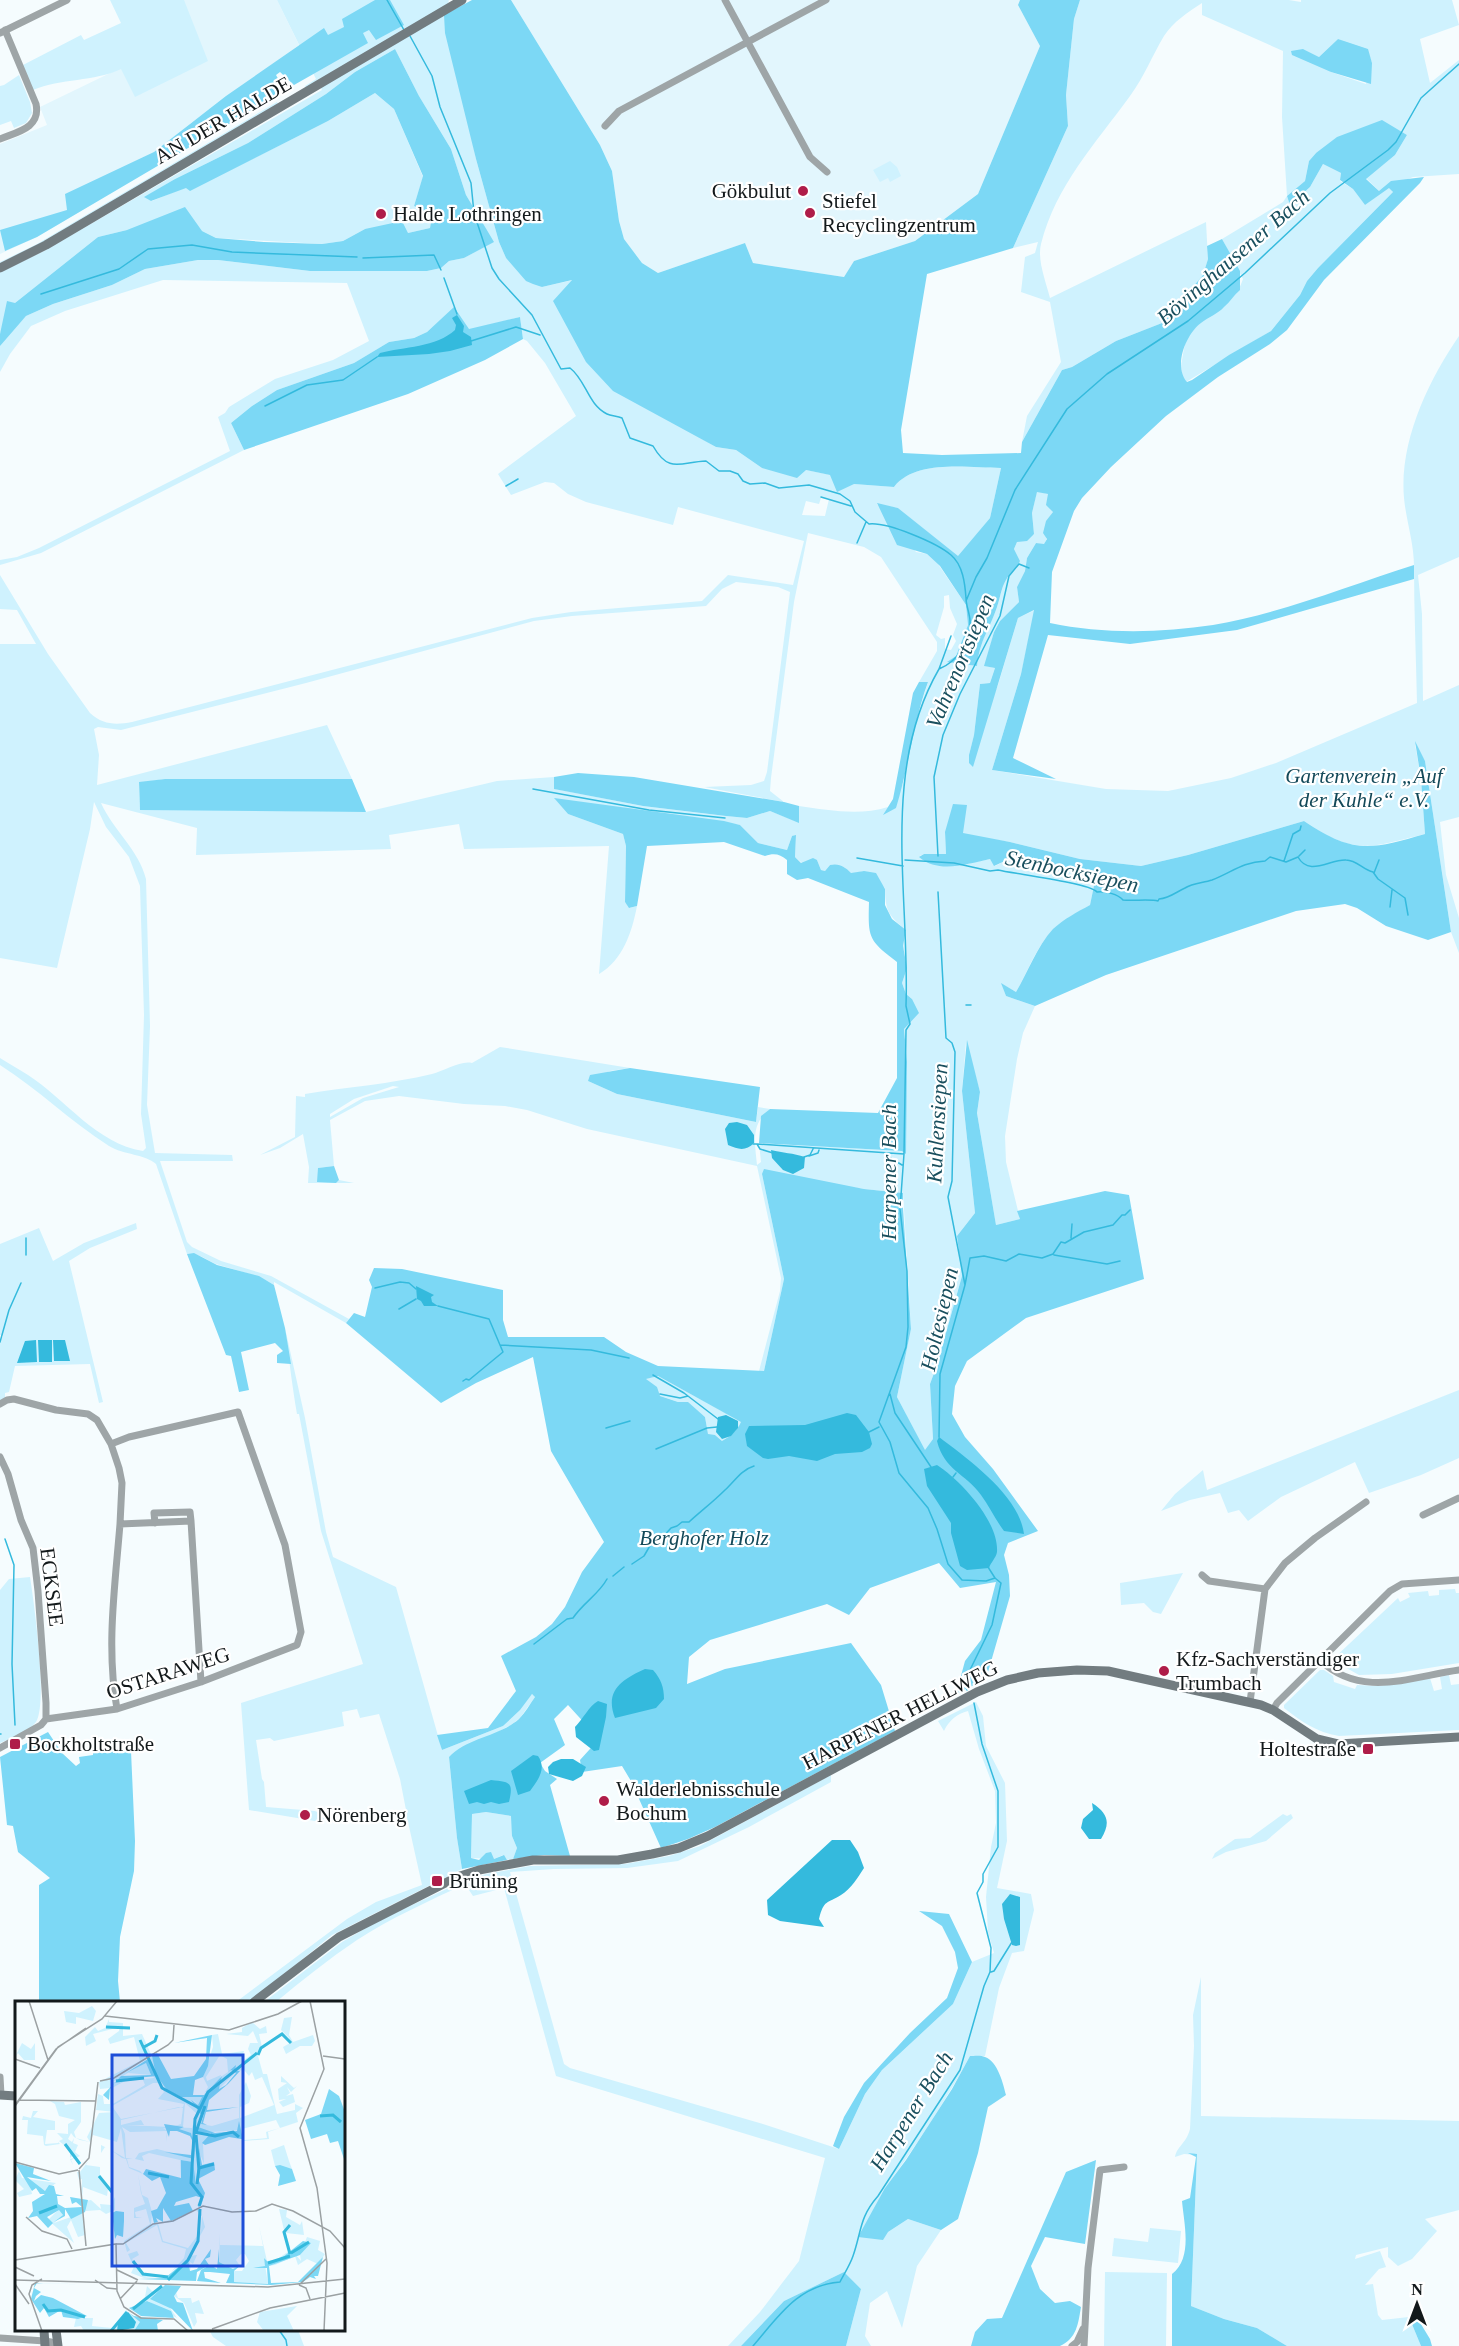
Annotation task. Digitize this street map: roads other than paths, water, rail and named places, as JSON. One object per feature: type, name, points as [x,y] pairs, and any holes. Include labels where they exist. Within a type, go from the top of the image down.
[{"type":"street","points":[[0,139],[30,126],[37,112],[36,104],[2,31],[67,0]]},
{"type":"street","name":"AN DER HALDE","points":[[0,268],[46,245],[462,0]]},
{"type":"street","points":[[725,0],[810,157],[827,172]]},
{"type":"street","points":[[605,126],[619,111],[826,0]]},
{"type":"street","points":[[0,1404],[14,1399],[56,1410],[87,1414],[97,1420],[111,1444],[122,1483],[111,1641],[111,1664],[117,1709]]},
{"type":"street","name":"OSTARAWEG","points":[[43,1722],[117,1709],[201,1682],[297,1645],[301,1632],[289,1558],[238,1412],[129,1437],[111,1444]]},
{"type":"street","name":"ECKSEE","points":[[0,1457],[8,1473],[18,1511],[33,1548],[46,1688],[43,1722]]},
{"type":"street","points":[[1423,1515],[1459,1498]]},
{"type":"street","points":[[1250,1702],[1265,1589],[1285,1563],[1366,1502]]},
{"type":"street","points":[[120,1524],[191,1521],[201,1682]]},
{"type":"street","points":[[1202,1575],[1209,1581],[1265,1589]]},
{"type":"street","points":[[1273,1710],[1277,1703],[1320,1660],[1398,1586],[1459,1580]]},
{"type":"street","points":[[1320,1660],[1340,1676],[1373,1683],[1459,1670]]},
{"type":"street","name":"HARPENER HELLWEG","points":[[255,2001],[339,1937],[457,1877],[479,1870],[533,1860],[618,1860],[679,1848],[708,1836],[978,1692],[1007,1680],[1038,1673],[1077,1670],[1108,1671],[1250,1702],[1273,1710],[1317,1739],[1338,1744],[1459,1737]]},
{"type":"street","points":[[0,1748],[43,1722]]},
{"type":"street","points":[[0,2077],[1,2095]]},
{"type":"street","points":[[1084,2346],[1088,2268],[1100,2170],[1124,2167]]},
{"type":"street","points":[[1072,2346],[1077,2342],[1085,2327]]},
{"type":"street","points":[[0,2338],[50,2345]]},
{"type":"waterway","points":[[387,0],[404,30]]},
{"type":"waterway","name":"Harpener Bach","points":[[410,36],[432,76],[440,107],[471,183],[474,213],[492,268],[532,315],[561,369],[570,368],[575,373],[595,405],[609,415],[622,418],[630,438],[653,446],[659,455],[670,463],[706,461],[719,471],[738,474],[743,481],[750,484],[765,483],[779,488],[809,485],[840,494],[850,501],[855,512],[869,524],[888,526],[935,545],[951,555],[961,569],[970,629],[962,650],[946,666],[939,669],[921,708],[910,749],[904,791],[902,834],[906,1006],[910,1024],[906,1030],[904,1154],[900,1209],[907,1271],[908,1327],[906,1347],[879,1422],[890,1442],[899,1473],[928,1508],[948,1564],[962,1580],[986,1581],[995,1578],[1001,1583],[992,1625],[967,1676],[967,1690]]},
{"type":"waterway","name":"Bövinghausener Bach","points":[[966,601],[987,558],[1015,490],[1067,409],[1107,374],[1188,321],[1245,273],[1330,193],[1388,150],[1396,142],[1421,98],[1459,64]]},
{"type":"waterway","points":[[41,294],[119,269],[148,249],[192,245],[232,252],[357,257]]},
{"type":"waterway","points":[[363,258],[434,255],[441,270]]},
{"type":"waterway","points":[[444,278],[457,314]]},
{"type":"waterway","points":[[471,341],[516,327],[540,335]]},
{"type":"waterway","points":[[265,406],[307,385],[343,380],[377,357]]},
{"type":"waterway","points":[[506,486],[518,479]]},
{"type":"waterway","points":[[821,497],[851,506]]},
{"type":"waterway","points":[[857,543],[866,522]]},
{"type":"waterway","name":"Vahrenortsiepen","points":[[938,856],[934,777],[943,735],[960,694],[1000,616],[1009,576],[1019,564],[1029,568]]},
{"type":"waterway","points":[[939,669],[951,636]]},
{"type":"waterway","points":[[533,789],[649,810],[725,818]]},
{"type":"waterway","points":[[1284,861],[1293,834],[1300,830],[1301,826]]},
{"type":"waterway","points":[[1299,856],[1305,850]]},
{"type":"waterway","name":"Stenbocksiepen","points":[[905,860],[954,863],[990,871],[998,870],[1081,885],[1097,892],[1115,895],[1123,900],[1158,901],[1191,885],[1212,880],[1243,866],[1265,861],[1270,857],[1286,862],[1298,857],[1308,866],[1320,866],[1346,860],[1373,872],[1378,879],[1405,898],[1408,915]]},
{"type":"waterway","points":[[857,858],[903,866]]},
{"type":"waterway","points":[[1374,873],[1379,860]]},
{"type":"waterway","name":"Stenbocksiepen","points":[[1390,907],[1392,890]]},
{"type":"waterway","name":"Kuhlensiepen","points":[[938,892],[946,1038],[952,1043],[955,1052],[952,1181],[948,1197],[965,1285]]},
{"type":"waterway","points":[[966,1005],[971,1005]]},
{"type":"waterway","points":[[753,1144],[773,1153]]},
{"type":"waterway","points":[[757,1144],[904,1154]]},
{"type":"waterway","points":[[804,1157],[810,1155],[813,1149]]},
{"type":"waterway","points":[[809,1156],[818,1153],[819,1150]]},
{"type":"waterway","points":[[889,1154],[889,1157],[902,1165]]},
{"type":"waterway","name":"Holtesiepen","points":[[939,1437],[940,1374],[965,1285],[970,1258],[984,1256],[1006,1261],[1019,1254],[1042,1258],[1053,1254],[1061,1242],[1065,1243],[1084,1232],[1113,1225],[1130,1210]]},
{"type":"waterway","points":[[1071,1238],[1072,1224]]},
{"type":"waterway","points":[[26,1238],[26,1255]]},
{"type":"waterway","name":"Holtesiepen","points":[[1054,1255],[1107,1264],[1120,1261]]},
{"type":"waterway","points":[[375,1288],[400,1282],[409,1283],[416,1289]]},
{"type":"waterway","points":[[0,1342],[9,1310],[21,1283]]},
{"type":"waterway","points":[[399,1309],[416,1299]]},
{"type":"waterway","points":[[438,1306],[489,1319],[500,1345],[591,1350],[629,1358]]},
{"type":"waterway","points":[[463,1381],[469,1380],[503,1352],[500,1345]]},
{"type":"waterway","points":[[653,1375],[684,1393],[718,1419]]},
{"type":"waterway","points":[[660,1394],[680,1398],[688,1396]]},
{"type":"waterway","points":[[890,1394],[895,1413],[931,1467]]},
{"type":"waterway","points":[[606,1428],[630,1421]]},
{"type":"waterway","points":[[656,1449],[707,1428],[717,1427]]},
{"type":"waterway","points":[[869,1432],[879,1427]]},
{"type":"waterway","points":[[632,1564],[644,1556],[651,1544],[659,1541],[671,1528],[682,1522],[689,1522],[742,1473],[754,1466]]},
{"type":"waterway","points":[[953,1477],[956,1473]]},
{"type":"waterway","points":[[5,1539],[14,1565],[12,1664],[15,1725]]},
{"type":"waterway","points":[[613,1576],[624,1567]]},
{"type":"waterway","points":[[988,1567],[995,1578]]},
{"type":"waterway","points":[[534,1644],[567,1619],[573,1618],[607,1579]]},
{"type":"waterway","name":"Harpener Bach","points":[[753,2346],[790,2304],[812,2289],[840,2282],[852,2259],[867,2211],[960,2070],[990,1972],[991,1948],[977,1893],[983,1882],[983,1874],[998,1847],[998,1791],[982,1744],[974,1703]]},
{"type":"waterway","points":[[991,1972],[994,1971],[1012,1942]]},
{"type":"waterway","points":[[280,2331],[287,2346]]},
{"type":"place","name":"Gökbulut","points":[[803,191]]},
{"type":"place","name":"Stiefel Recyclingzentrum","points":[[810,213]]},
{"type":"place","name":"Halde Lothringen","points":[[381,214]]},
{"type":"place","name":"Kfz-Sachverständiger Trumbach","points":[[1164,1671]]},
{"type":"place","name":"Bockholtstraße","points":[[15,1744]]},
{"type":"place","name":"Holtestraße","points":[[1368,1749]]},
{"type":"place","name":"Walderlebnisschule Bochum","points":[[604,1801]]},
{"type":"place","name":"Nörenberg","points":[[305,1815]]},
{"type":"place","name":"Brüning","points":[[437,1881]]},
{"type":"park label","name":"Gartenverein „Auf der Kuhle“ e.V.","points":[[1364,788]]},
{"type":"park label","name":"Berghofer Holz","points":[[704,1538]]}]
